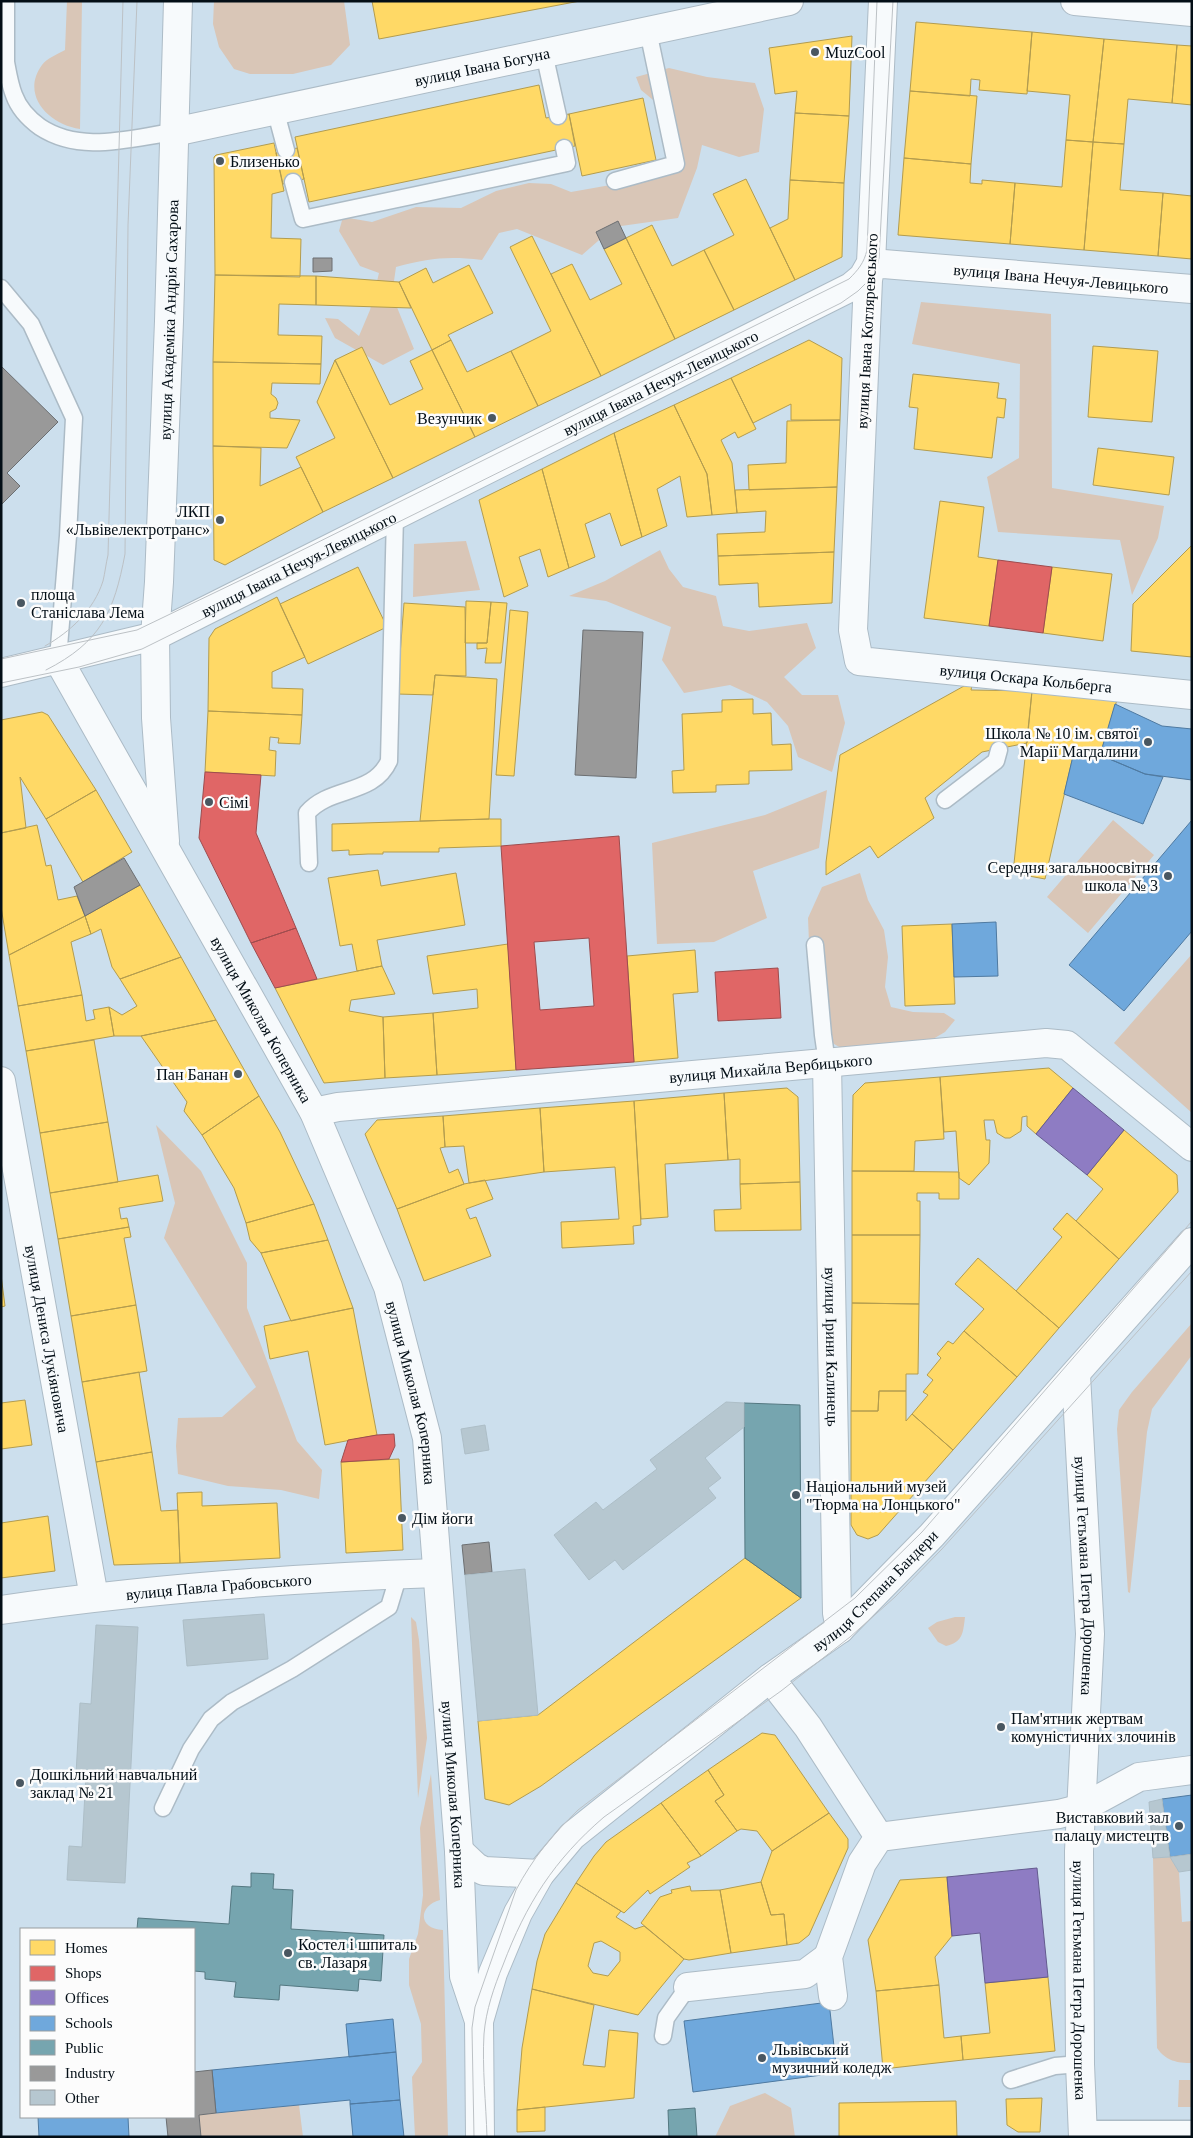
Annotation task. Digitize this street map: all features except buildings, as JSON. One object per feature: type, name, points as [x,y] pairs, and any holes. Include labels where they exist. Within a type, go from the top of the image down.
[{"type":"main road","name":"вулиця Академіка Андрія Сахарова","points":[[155,636],[165,421],[178,1]]},
{"type":"main road","name":"вулиця Івана Богуна","points":[[174,132],[648,31],[719,8],[790,1]]},
{"type":"main road","name":"вулиця Івана Котляревського","points":[[859,661],[853,630],[868,280],[871,263],[883,1]]},
{"type":"main road","points":[[1075,1],[1192,12]]},
{"type":"main road","name":"вулиця Івана Нечуя-Левицького","points":[[1,673],[155,636],[851,287],[863,277],[871,263],[1192,289]]},
{"type":"main road","name":"вулиця Миколая Коперника","points":[[155,636],[156,718],[165,850]]},
{"type":"main road","name":"вулиця Миколая Коперника","points":[[58,659],[314,1112],[388,1287],[427,1438],[459,1851],[464,1976],[479,2021],[480,2137]]},
{"type":"main road","name":"вулиця Оскара Кольберга","points":[[859,661],[1005,684],[1192,694]]},
{"type":"main road","name":"вулиця Михайла Вербицького","points":[[314,1112],[338,1107],[1046,1043],[1067,1045],[1192,1147]]},
{"type":"main road","name":"вулиця Ірини Калинець","points":[[827,1063],[837,1613],[840,1629]]},
{"type":"main road","name":"вулиця Дениса Лукіяновича","points":[[1,1081],[94,1597]]},
{"type":"main road","name":"вулиця Степана Бандери","points":[[479,2021],[493,1973],[514,1921],[540,1874],[572,1836],[770,1678],[840,1629],[932,1536],[1192,1242]]},
{"type":"main road","name":"вулиця Гетьмана Петра Дорошенка","points":[[1076,1374],[1090,1634],[1079,1851],[1080,2064],[1083,2133]]},
{"type":"main road","name":"вулиця Павла Грабовського","points":[[1,1610],[94,1597],[311,1578],[437,1573]]},
{"type":"main road","points":[[770,1678],[808,1727],[880,1837]]},
{"type":"main road","points":[[833,1996],[828,1957],[862,1863],[880,1837],[1059,1814],[1082,1808],[1139,1777],[1192,1770]]},
{"type":"main road","points":[[459,1851],[476,1867],[484,1871],[540,1874]]},
{"type":"main road","points":[[688,1987],[805,1974],[828,1957]]},
{"type":"lane","points":[[6,1],[4,65],[14,95],[20,107],[29,118],[58,137],[71,141],[101,143],[174,132]]},
{"type":"lane","points":[[614,181],[676,164],[648,31]]},
{"type":"lane","points":[[544,53],[558,116]]},
{"type":"lane","points":[[276,109],[286,150]]},
{"type":"lane","points":[[293,182],[303,219],[568,163],[564,148]]},
{"type":"lane","points":[[1,288],[30,324],[74,418],[68,536],[58,659]]},
{"type":"lane","points":[[309,863],[307,813],[316,803],[373,781],[384,773],[389,761],[395,515]]},
{"type":"lane","points":[[945,800],[996,761],[999,750]]},
{"type":"lane","points":[[815,945],[827,1063]]},
{"type":"lane","points":[[163,1808],[191,1749],[212,1719],[232,1702],[292,1669],[388,1607],[398,1574]]},
{"type":"lane","points":[[663,2036],[666,2018],[688,1987]]},
{"type":"lane","points":[[1011,2080],[1055,2066],[1080,2064]]},
{"type":"lane","points":[[1083,2133],[1192,2129]]},
{"type":"shaded area","points":[[67,1],[82,1],[80,129],[58,122],[49,115],[41,107],[34,87],[36,76],[42,65],[65,50]]},
{"type":"shaded area","points":[[214,1],[344,1],[350,45],[331,65],[293,74],[250,74],[234,69],[219,47],[213,24]]},
{"type":"shaded area","points":[[669,68],[707,77],[755,83],[764,109],[759,152],[739,157],[702,145],[697,168],[678,218],[614,227],[582,255],[517,229],[499,233],[482,260],[439,259],[396,267],[392,295],[414,349],[383,365],[335,338],[325,318],[338,319],[359,336],[370,310],[379,273],[360,266],[339,231],[343,217],[372,222],[416,207],[461,208],[496,191],[529,183],[551,184],[571,192],[633,181],[672,160],[658,104],[641,90],[636,77]]},
{"type":"shaded area","points":[[921,302],[1051,314],[1052,488],[1164,506],[1158,538],[1132,595],[1120,540],[998,532],[987,477],[1019,458],[1020,364],[912,344]]},
{"type":"shaded area","points":[[466,541],[480,590],[413,597],[414,544]]},
{"type":"shaded area","points":[[660,550],[669,569],[683,587],[716,596],[723,626],[749,631],[807,623],[816,648],[784,677],[802,695],[838,695],[845,723],[832,772],[798,757],[788,726],[767,702],[730,685],[684,693],[662,660],[671,627],[606,601],[569,596],[605,581]]},
{"type":"shaded area","points":[[827,790],[819,848],[753,871],[767,918],[714,942],[657,944],[652,843],[765,815]]},
{"type":"shaded area","points":[[1113,820],[1154,855],[1088,933],[1047,897]]},
{"type":"shaded area","points":[[860,873],[868,900],[884,930],[888,957],[885,987],[891,1007],[913,1012],[944,1013],[955,1020],[945,1032],[933,1039],[841,1048],[822,1037],[812,1016],[808,918],[822,887]]},
{"type":"shaded area","points":[[1192,954],[1192,1113],[1114,1043]]},
{"type":"shaded area","points":[[156,1125],[201,1171],[247,1263],[247,1308],[297,1441],[322,1470],[319,1499],[281,1490],[228,1486],[178,1474],[176,1446],[178,1418],[222,1417],[256,1387],[164,1238],[175,1203]]},
{"type":"shaded area","points":[[1192,1323],[1192,1355],[1152,1409],[1147,1432],[1130,1593],[1128,1592],[1117,1429],[1119,1410],[1132,1392]]},
{"type":"shaded area","points":[[411,1617],[416,1622],[419,1640],[427,1738],[418,1798]]},
{"type":"shaded area","points":[[955,1617],[965,1617],[963,1632],[956,1642],[946,1646],[938,1642],[928,1628],[937,1622]]},
{"type":"shaded area","points":[[431,1774],[440,1900],[428,1907],[424,1917],[425,1922],[429,1926],[443,1930],[448,2137],[415,2137],[412,2077],[422,2062],[421,2024],[409,1985],[409,1959],[418,1934],[423,1895],[420,1828]]},
{"type":"shaded area","points":[[1170,1857],[1179,1872],[1182,1922],[1192,1921],[1192,2063],[1172,2060],[1164,2056],[1157,2048],[1153,1858]]},
{"type":"shaded area","points":[[1179,2080],[1192,2080],[1192,2107],[1178,2107]]},
{"type":"shaded area","points":[[765,2093],[791,2108],[795,2137],[715,2137],[730,2106]]},
{"type":"shaded area","points":[[299,2105],[303,2137],[201,2137],[199,2115]]},
{"type":"tram line","points":[[45,646],[72,627],[94,601],[103,581],[108,555],[123,1]]},
{"type":"tram line","points":[[46,670],[80,648],[102,623],[116,593],[125,554],[128,225],[137,1]]},
{"type":"tram line","points":[[1,659],[137,630],[849,279],[860,266],[867,250],[877,1]]},
{"type":"tram line","points":[[1,683],[79,667],[142,649],[841,303],[858,291],[875,274],[879,258],[893,1]]},
{"type":"tram line","points":[[474,2137],[472,2028],[475,2007],[516,1890],[544,1847],[578,1810],[855,1598],[922,1532],[1192,1221]]},
{"type":"tram line","points":[[487,2137],[484,2034],[489,2007],[500,1973],[521,1922],[543,1884],[556,1867],[586,1833],[604,1817],[781,1691],[850,1637],[895,1597],[942,1549],[1192,1271]]},
{"type":"place","name":"MuzCool","points":[[815,52]]},
{"type":"place","name":"Близенько","points":[[220,161]]},
{"type":"place","name":"Везунчик","points":[[492,418]]},
{"type":"place","name":"ЛКП «Львівелектротранс»","points":[[220,520]]},
{"type":"place","name":"площа Станіслава Лема","points":[[21,603]]},
{"type":"place","name":"Школа № 10 ім. святої Марії Магдалини","points":[[1148,742]]},
{"type":"place","name":"Сімі","points":[[209,802]]},
{"type":"place","name":"Середня загальноосвітня школа № 3","points":[[1168,876]]},
{"type":"place","name":"Пан Банан","points":[[238,1074]]},
{"type":"place","name":"Національний музей \"Тюрма на Лонцького\"","points":[[796,1495]]},
{"type":"place","name":"Дім йоги","points":[[402,1518]]},
{"type":"place","name":"Пам'ятник жертвам комуністичних злочинів","points":[[1001,1727]]},
{"type":"place","name":"Дошкільний навчальний заклад № 21","points":[[20,1783]]},
{"type":"place","name":"Виставковий зал палацу мистецтв","points":[[1179,1826]]},
{"type":"place","name":"Костел і шпиталь св. Лазаря","points":[[288,1953]]},
{"type":"place","name":"Львівський музичний коледж","points":[[762,2058]]}]
